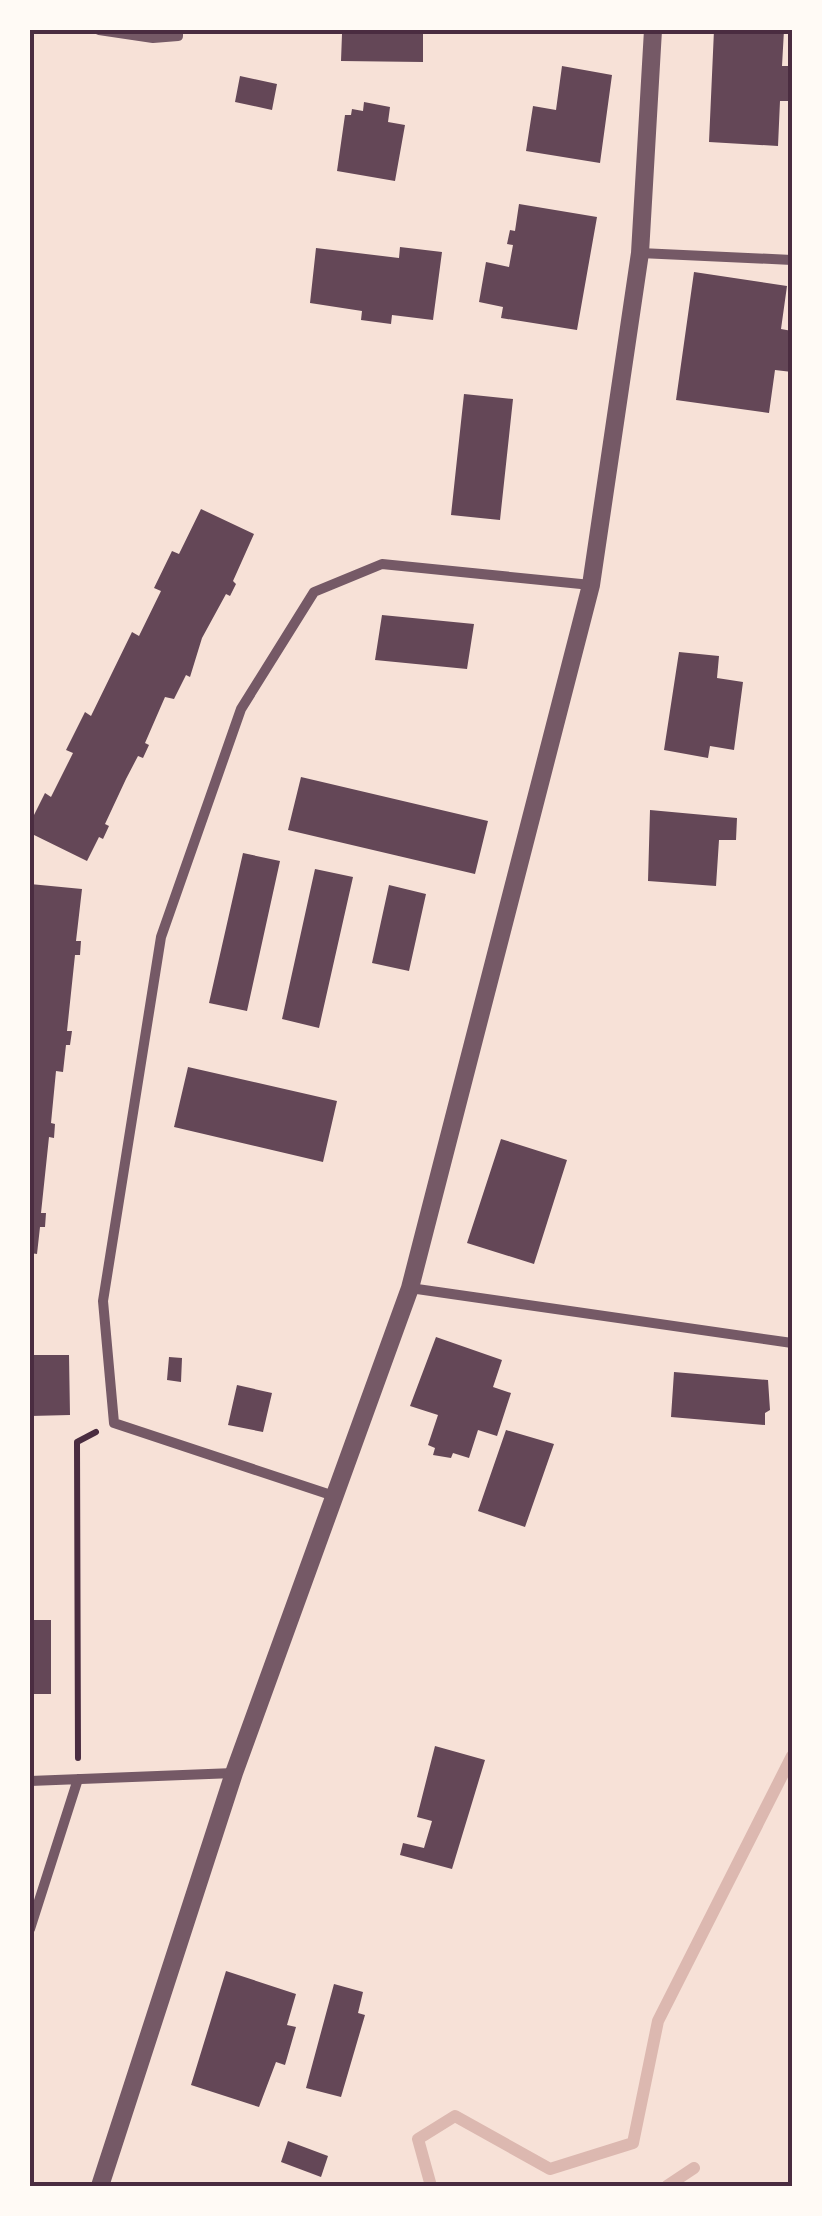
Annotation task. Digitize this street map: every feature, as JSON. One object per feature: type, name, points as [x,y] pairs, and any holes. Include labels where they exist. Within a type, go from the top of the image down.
[{"type":"street","points":[[98,30],[153,38],[178,33]]},
{"type":"street","points":[[100,2186],[234,1774],[410,1288],[590,585],[640,254],[653,30]]},
{"type":"street","points":[[640,254],[792,260]]},
{"type":"street","points":[[334,1496],[114,1423],[103,1300],[160,936],[241,709],[314,592],[382,564],[590,585]]},
{"type":"street","points":[[410,1288],[792,1343]]},
{"type":"street","points":[[30,1781],[234,1774]]},
{"type":"street","points":[[30,1929],[78,1780]]},
{"type":"path","points":[[78,1780],[76,1442],[114,1423]]},
{"type":"building","points":[[309,30],[423,30],[423,62],[341,61],[342,34]]},
{"type":"building","points":[[714,30],[784,30],[782,66],[790,66],[788,101],[780,101],[778,146],[709,142]]},
{"type":"building","points":[[562,66],[612,75],[600,163],[526,151],[533,106],[556,110]]},
{"type":"building","points":[[240,76],[277,84],[272,110],[235,102]]},
{"type":"building","points":[[364,102],[390,107],[388,122],[405,125],[395,181],[337,171],[345,115],[351,115],[352,109],[363,111]]},
{"type":"building","points":[[519,204],[597,217],[577,330],[501,318],[503,307],[479,302],[486,262],[509,267],[513,245],[507,244],[510,230],[515,231]]},
{"type":"building","points":[[400,247],[442,252],[433,320],[392,315],[391,324],[361,320],[362,311],[310,303],[316,248],[399,258]]},
{"type":"building","points":[[694,272],[787,286],[781,329],[792,331],[792,372],[775,370],[769,413],[676,400]]},
{"type":"building","points":[[464,394],[513,399],[500,520],[451,515]]},
{"type":"building","points":[[201,509],[254,534],[230,596],[226,594],[202,638],[190,677],[186,675],[174,699],[165,697],[145,743],[149,745],[143,758],[138,756],[105,824],[109,826],[103,839],[99,837],[87,861],[30,833],[30,823],[45,793],[51,797],[73,753],[66,750],[85,712],[91,716],[132,632],[139,636],[161,591],[154,588],[172,551],[179,554]]},
{"type":"building","points":[[382,615],[474,624],[467,669],[375,660]]},
{"type":"building","points":[[679,652],[719,656],[717,678],[743,682],[734,750],[710,746],[708,758],[664,750]]},
{"type":"building","points":[[301,777],[488,821],[475,874],[288,830]]},
{"type":"building","points":[[650,810],[737,818],[736,840],[719,840],[716,886],[648,881]]},
{"type":"building","points":[[243,853],[280,861],[247,1011],[209,1003]]},
{"type":"building","points":[[315,869],[353,877],[319,1028],[282,1019]]},
{"type":"building","points":[[30,884],[82,889],[76,941],[81,941],[80,955],[75,955],[67,1031],[72,1031],[63,1072],[56,1071],[51,1123],[55,1124],[54,1138],[49,1137],[41,1213],[46,1213],[45,1227],[40,1227],[37,1254],[30,1253]]},
{"type":"building","points":[[389,885],[426,894],[409,971],[372,963]]},
{"type":"building","points":[[188,1067],[337,1101],[323,1162],[174,1127]]},
{"type":"building","points":[[501,1139],[567,1160],[534,1264],[467,1243]]},
{"type":"building","points":[[436,1337],[502,1360],[493,1387],[511,1393],[497,1436],[478,1430],[469,1458],[453,1453],[451,1458],[433,1455],[435,1448],[428,1445],[438,1415],[410,1406]]},
{"type":"building","points":[[30,1355],[69,1355],[70,1415],[30,1416]]},
{"type":"building","points":[[169,1357],[182,1358],[181,1382],[167,1380]]},
{"type":"building","points":[[674,1372],[768,1380],[770,1410],[765,1413],[765,1425],[671,1417]]},
{"type":"building","points":[[237,1385],[272,1393],[263,1432],[228,1425]]},
{"type":"building","points":[[506,1430],[554,1444],[525,1527],[478,1511]]},
{"type":"building","points":[[30,1620],[51,1620],[51,1694],[30,1694]]},
{"type":"building","points":[[435,1746],[485,1760],[452,1869],[400,1855],[403,1843],[424,1848],[432,1821],[417,1817]]},
{"type":"building","points":[[226,1971],[296,1994],[287,2025],[296,2027],[285,2065],[276,2062],[259,2107],[191,2085]]},
{"type":"building","points":[[334,1984],[363,1992],[358,2013],[365,2015],[341,2097],[306,2088]]},
{"type":"building","points":[[288,2141],[328,2156],[321,2177],[281,2162]]},
{"type":"waterway","points":[[431,2186],[418,2139],[455,2116],[550,2169],[633,2143],[658,2021],[792,1756]]},
{"type":"waterway","points":[[667,2186],[694,2168]]}]
